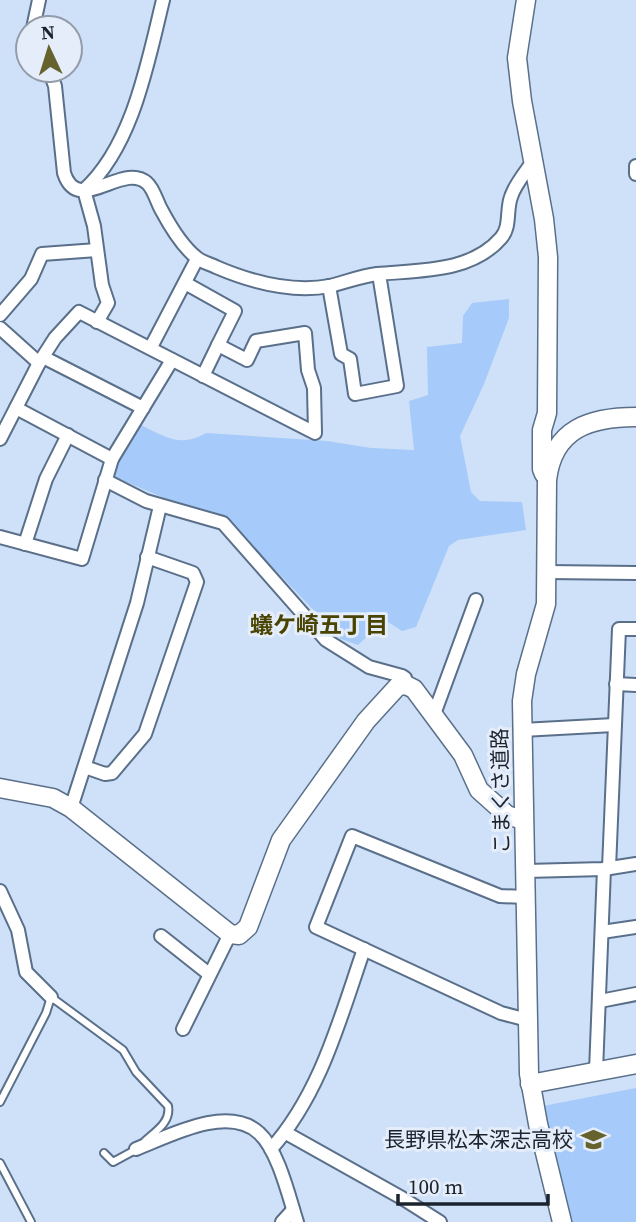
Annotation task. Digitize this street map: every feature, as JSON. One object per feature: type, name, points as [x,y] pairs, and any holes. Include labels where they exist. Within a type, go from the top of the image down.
[{"type":"street","points":[[84,190],[104,168],[127,125],[145,72],[163,0]]},
{"type":"street","points":[[526,0],[517,58],[548,257],[547,413],[541,430],[542,469],[547,480]]},
{"type":"street","points":[[54,84],[67,184],[84,190],[96,189],[126,178],[148,183],[163,214],[197,259],[258,281],[290,287],[329,286],[379,274],[415,272],[458,264],[486,251],[501,239],[506,231],[510,197],[533,161]]},
{"type":"street","points":[[636,166],[636,174]]},
{"type":"street","points":[[84,190],[94,226],[102,285],[108,303],[97,322]]},
{"type":"street","points":[[0,315],[31,279],[42,254],[97,250]]},
{"type":"street","points":[[151,347],[197,259]]},
{"type":"street","points":[[329,286],[341,354],[350,359],[355,394],[397,386],[379,274]]},
{"type":"street","points":[[185,283],[234,311],[203,376]]},
{"type":"street","points":[[0,439],[41,360],[55,338],[79,312],[315,433],[314,388],[308,370],[305,333],[256,341],[247,360],[218,345]]},
{"type":"street","points":[[0,328],[41,360],[143,408]]},
{"type":"street","points":[[0,537],[82,559],[112,459],[172,360]]},
{"type":"street","points":[[16,408],[112,459]]},
{"type":"street","points":[[547,413],[568,436],[599,419],[636,417]]},
{"type":"street","points":[[25,544],[46,479],[68,435]]},
{"type":"street","name":"こまくさ道路","points":[[562,1222],[530,1084],[522,701],[526,674],[546,604],[547,480],[551,463],[568,436]]},
{"type":"street","points":[[105,480],[146,501],[223,523],[326,640],[369,667],[402,676],[406,685]]},
{"type":"street","points":[[71,808],[137,603],[160,506]]},
{"type":"street","points":[[85,767],[105,774],[112,772],[145,734],[197,582],[193,573],[147,557]]},
{"type":"street","points":[[546,572],[636,572]]},
{"type":"street","points":[[433,717],[476,600]]},
{"type":"street","points":[[596,1071],[619,629],[636,629]]},
{"type":"street","points":[[616,684],[636,685]]},
{"type":"street","points":[[0,788],[53,798],[71,808],[230,934],[239,935],[248,927],[281,840],[366,721],[398,686],[406,685],[414,689],[463,755],[480,790],[507,815],[523,820]]},
{"type":"street","points":[[522,730],[614,726]]},
{"type":"street","points":[[520,1018],[501,1013],[316,927],[352,836],[500,896],[526,897]]},
{"type":"street","points":[[526,871],[636,864]]},
{"type":"street","points":[[0,891],[18,930],[26,972],[51,997]]},
{"type":"street","points":[[602,932],[636,927]]},
{"type":"street","points":[[183,1029],[230,934]]},
{"type":"street","points":[[161,936],[209,974]]},
{"type":"street","points":[[271,1149],[286,1133],[318,1079],[364,949]]},
{"type":"street","points":[[600,1001],[636,995]]},
{"type":"street","points":[[530,1084],[636,1064]]},
{"type":"street","points":[[136,1149],[191,1128],[226,1121],[247,1124],[260,1134],[271,1149],[295,1216],[282,1222]]},
{"type":"street","points":[[286,1133],[440,1222]]},
{"type":"lane","points":[[0,1102],[46,1013],[51,997],[123,1050],[135,1072],[167,1106],[167,1121],[136,1149],[113,1162],[104,1153]]},
{"type":"lane","points":[[0,1163],[31,1222]]},
{"type":"shaded area","points":[[509,299],[509,318],[484,384],[460,436],[471,492],[480,501],[522,502],[526,530],[458,540],[449,546],[416,627],[402,631],[385,620],[358,645],[341,639],[228,520],[164,498],[110,475],[141,425],[166,437],[181,440],[189,440],[206,433],[414,450],[409,401],[428,395],[427,347],[462,343],[463,316],[472,303]]},
{"type":"shaded area","name":"長野県松本深志高校","points":[[636,1088],[636,1222],[569,1222],[543,1106]]},
{"type":"place","name":"長野県松本深志高校","points":[[593,1140]]},
{"type":"district","name":"蟻ケ崎五丁目","points":[[319,625]]}]
